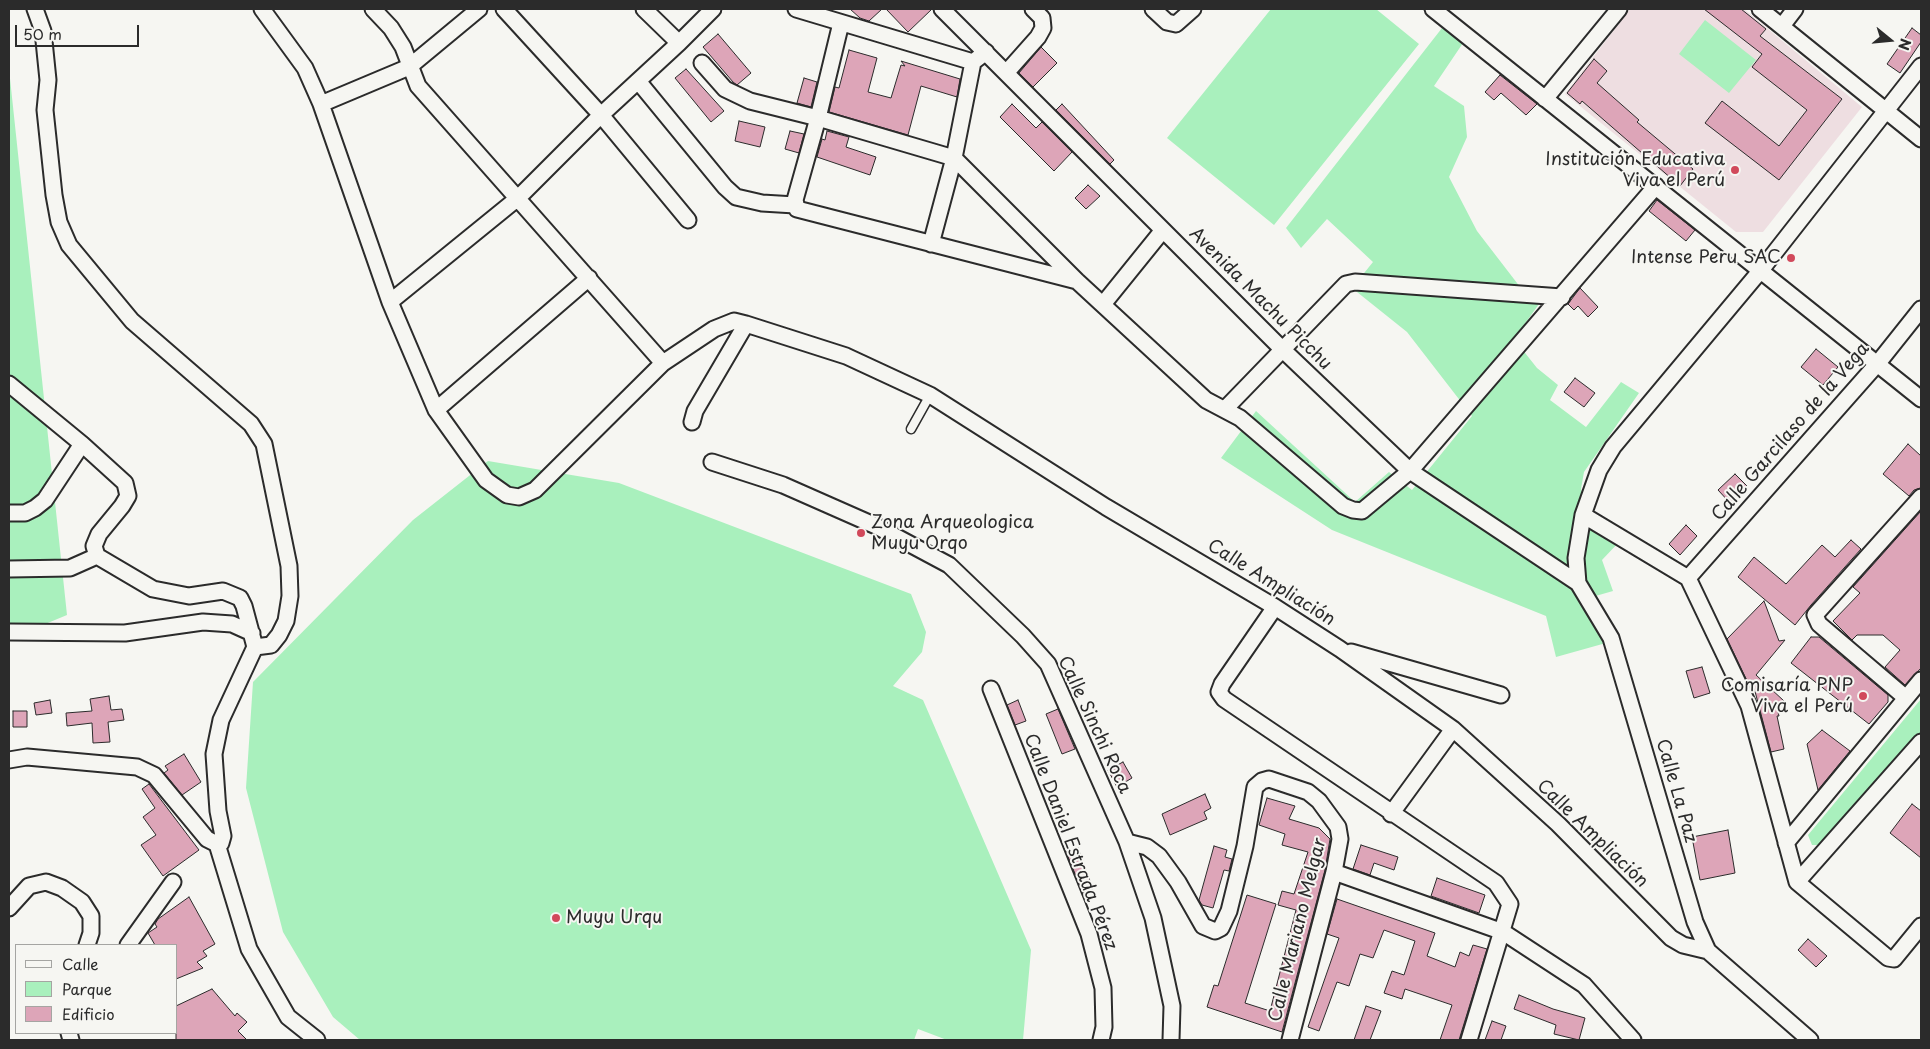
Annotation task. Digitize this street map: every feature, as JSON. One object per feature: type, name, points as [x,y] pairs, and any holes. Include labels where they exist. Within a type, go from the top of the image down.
[{"type":"street","points":[[9,632],[125,634],[203,622],[232,624],[253,640],[271,644],[279,635],[286,621],[290,596],[289,566],[264,444],[251,424],[132,321],[69,245],[59,222],[47,134],[47,70],[43,31],[35,9]]},
{"type":"street","points":[[262,9],[305,68],[321,104],[390,302],[436,410],[486,480],[507,495],[519,497],[535,490],[663,364],[714,328],[734,322],[752,325],[695,411],[692,422]]},
{"type":"street","points":[[373,9],[391,28],[403,48],[409,68],[418,86],[663,364]]},
{"type":"street","points":[[321,104],[409,68],[479,9]]},
{"type":"street","points":[[504,9],[600,115],[688,220]]},
{"type":"street","points":[[644,9],[679,43]]},
{"type":"street","points":[[390,302],[518,198],[600,115],[679,43],[712,9]]},
{"type":"street","points":[[796,9],[973,62]]},
{"type":"street","name":"Avenida Machu Picchu","points":[[942,9],[1282,349],[1410,471],[1578,583]]},
{"type":"street","points":[[1006,72],[1038,37],[1043,28],[1042,18],[1033,9]]},
{"type":"street","points":[[1153,9],[1167,22],[1176,24],[1193,9]]},
{"type":"street","points":[[1545,99],[1619,9]]},
{"type":"street","points":[[1760,9],[1921,139]]},
{"type":"street","points":[[1782,26],[1795,9]]},
{"type":"street","points":[[1441,11],[1545,99],[1921,399]]},
{"type":"street","points":[[795,205],[841,24]]},
{"type":"street","points":[[931,244],[954,158],[973,62],[986,52]]},
{"type":"street","points":[[702,63],[725,89],[750,102],[818,118],[954,158],[1077,281],[1104,303],[1206,400],[1240,418],[1343,506],[1353,510],[1362,511],[1410,471],[1656,186]]},
{"type":"street","name":"Calle La Paz","points":[[1810,1040],[1708,951],[1695,922],[1611,638],[1578,583],[1576,558],[1583,514],[1599,470],[1613,447],[1761,270],[1921,66]]},
{"type":"street","points":[[638,81],[725,187],[736,197],[755,202],[795,205],[797,209],[1077,281]]},
{"type":"street","points":[[1104,303],[1163,230]]},
{"type":"street","points":[[436,410],[589,278]]},
{"type":"street","points":[[1225,409],[1346,284],[1355,282],[1562,297]]},
{"type":"street","name":"Calle Garcilaso de la Vega","points":[[1688,578],[1878,363],[1921,309]]},
{"type":"street","name":"Calle Ampliación","points":[[752,325],[846,356],[930,395],[1106,507],[1275,606],[1340,649],[1453,729],[1558,824],[1670,938],[1683,945],[1708,951]]},
{"type":"street","points":[[9,384],[82,444],[125,483],[128,496],[99,534],[94,546],[97,556],[153,589],[189,596],[223,591],[240,598],[244,606],[253,640],[221,720],[214,754],[218,811],[224,836],[221,842],[217,844]]},
{"type":"street","points":[[9,513],[25,512],[35,508],[45,500],[82,444]]},
{"type":"street","name":"Calle Sinchi Roca","points":[[712,462],[783,485],[876,526],[949,565],[1023,636],[1048,664],[1127,842],[1155,926],[1172,1006],[1171,1040]]},
{"type":"street","points":[[1906,698],[1818,624],[1815,615],[1921,497]]},
{"type":"street","points":[[1583,514],[1688,578],[1748,706],[1797,882],[1888,958],[1894,959],[1921,926]]},
{"type":"street","points":[[9,569],[70,568],[97,556]]},
{"type":"street","points":[[1275,606],[1222,684],[1219,692],[1224,700],[1496,883],[1510,904],[1469,1040]]},
{"type":"street","points":[[1340,649],[1500,695]]},
{"type":"street","points":[[1786,843],[1921,680]]},
{"type":"street","name":"Calle Daniel Estrada Pérez","points":[[991,689],[1089,934],[1103,988],[1104,1027],[1101,1040]]},
{"type":"street","points":[[1391,814],[1453,729]]},
{"type":"street","points":[[1797,882],[1921,742]]},
{"type":"street","points":[[9,760],[27,757],[137,767],[154,775],[208,839],[217,844],[249,949],[288,1016],[317,1040]]},
{"type":"street","name":"Calle Mariano Melgar","points":[[1127,842],[1147,847],[1159,856],[1174,876],[1204,926],[1215,931],[1221,928],[1229,911],[1245,846],[1255,787],[1262,781],[1269,779],[1308,792],[1335,822],[1340,839],[1334,872],[1290,1040]]},
{"type":"street","points":[[1334,872],[1503,932],[1584,985],[1633,1040]]},
{"type":"street","points":[[9,908],[29,886],[46,882],[62,888],[82,902],[91,916],[91,933],[87,944]]},
{"type":"street","points":[[129,944],[173,882]]},
{"type":"lane","points":[[911,429],[930,395]]},
{"type":"shaded area","name":"Institución Educativa Viva el Perú","points":[[1630,9],[1744,9],[1862,107],[1763,232],[1736,232],[1565,94]]},
{"type":"green space","points":[[1271,9],[1376,9],[1419,44],[1274,225],[1167,138]]},
{"type":"green space","points":[[1705,20],[1756,60],[1729,93],[1679,54]]},
{"type":"green space","points":[[1442,28],[1463,43],[1434,86],[1464,106],[1467,137],[1449,177],[1477,231],[1527,296],[1539,304],[1514,339],[1537,368],[1558,385],[1550,400],[1586,427],[1621,382],[1639,393],[1584,472],[1581,489],[1592,526],[1620,541],[1602,560],[1613,591],[1592,597],[1606,643],[1556,657],[1546,616],[1332,530],[1221,458],[1256,411],[1355,502],[1389,472],[1412,490],[1472,416],[1407,332],[1352,288],[1373,262],[1327,219],[1301,248],[1286,228]]},
{"type":"green space","points":[[9,69],[67,615],[9,639]]},
{"type":"green space","points":[[488,461],[619,483],[911,594],[926,632],[922,652],[893,686],[923,700],[1031,950],[1023,1040],[947,1040],[918,1029],[914,1040],[360,1040],[333,1017],[283,932],[246,788],[253,682],[413,520]]},
{"type":"green space","points":[[1921,699],[1921,737],[1821,845],[1812,845],[1808,835]]},
{"type":"building","points":[[850,9],[882,9],[869,21],[860,18]]},
{"type":"building","points":[[886,9],[932,9],[908,32]]},
{"type":"building","points":[[1704,9],[1741,9],[1766,29],[1760,36],[1842,99],[1779,180],[1705,123],[1722,101],[1779,146],[1807,110],[1752,67],[1762,54]]},
{"type":"building","points":[[1912,28],[1921,35],[1921,42],[1900,73],[1887,64]]},
{"type":"building","points":[[718,34],[751,73],[737,85],[703,47]]},
{"type":"building","points":[[1041,47],[1057,63],[1033,87],[1019,73]]},
{"type":"building","points":[[849,50],[877,58],[868,92],[891,98],[901,65],[905,66],[901,61],[960,79],[957,97],[921,86],[908,135],[829,112],[835,87],[839,88]]},
{"type":"building","points":[[1594,59],[1607,71],[1597,83],[1639,120],[1637,122],[1693,169],[1680,186],[1582,101],[1580,104],[1567,93]]},
{"type":"building","points":[[686,69],[724,111],[711,122],[675,78]]},
{"type":"building","points":[[1500,75],[1537,104],[1526,115],[1501,93],[1494,100],[1485,92]]},
{"type":"building","points":[[804,78],[817,82],[811,107],[797,103]]},
{"type":"building","points":[[1012,104],[1036,128],[1042,122],[1072,152],[1054,171],[1000,117]]},
{"type":"building","points":[[1062,104],[1114,160],[1110,164],[1056,110]]},
{"type":"building","points":[[739,121],[765,127],[760,147],[735,141]]},
{"type":"building","points":[[790,131],[804,134],[799,153],[785,149]]},
{"type":"building","points":[[827,131],[849,137],[846,147],[876,157],[870,175],[817,157],[822,139],[825,140]]},
{"type":"building","points":[[1088,185],[1100,196],[1086,209],[1075,198]]},
{"type":"building","points":[[1657,200],[1695,230],[1686,241],[1649,211]]},
{"type":"building","points":[[1580,288],[1598,307],[1588,317],[1578,306],[1574,310],[1568,304]]},
{"type":"building","points":[[1816,349],[1838,367],[1823,385],[1801,367]]},
{"type":"building","points":[[1575,378],[1595,393],[1584,407],[1564,392]]},
{"type":"building","points":[[1908,444],[1921,456],[1921,488],[1914,490],[1909,496],[1883,474]]},
{"type":"building","points":[[1735,474],[1747,486],[1730,503],[1718,490]]},
{"type":"building","points":[[1921,511],[1921,668],[1905,685],[1885,667],[1900,650],[1883,635],[1857,635],[1852,640],[1833,621],[1860,593],[1853,587]]},
{"type":"building","points":[[1686,525],[1697,536],[1680,555],[1669,544]]},
{"type":"building","points":[[1851,540],[1861,549],[1795,625],[1738,577],[1754,557],[1786,584],[1822,545],[1835,557]]},
{"type":"building","points":[[1764,601],[1779,641],[1785,640],[1756,675],[1784,701],[1777,708],[1779,716],[1777,716],[1784,749],[1771,752],[1752,680],[1747,681],[1727,639]]},
{"type":"building","points":[[1811,637],[1819,637],[1888,695],[1888,702],[1869,724],[1791,663]]},
{"type":"building","points":[[1702,667],[1710,693],[1694,698],[1686,671]]},
{"type":"building","points":[[109,696],[111,710],[122,709],[124,720],[108,722],[110,742],[93,743],[92,723],[67,726],[66,713],[92,711],[90,699]]},
{"type":"building","points":[[50,700],[52,713],[36,715],[34,703]]},
{"type":"building","points":[[1018,700],[1026,721],[1015,725],[1007,705]]},
{"type":"building","points":[[1058,709],[1075,749],[1062,754],[1046,714]]},
{"type":"building","points":[[13,711],[27,711],[27,727],[13,727]]},
{"type":"building","points":[[1822,730],[1850,751],[1818,790],[1807,744]]},
{"type":"building","points":[[184,754],[201,782],[182,795],[164,773],[168,770],[165,766]]},
{"type":"building","points":[[1123,762],[1132,778],[1117,787],[1108,770]]},
{"type":"building","points":[[149,784],[199,850],[163,876],[141,845],[156,835],[143,817],[155,808],[142,789]]},
{"type":"building","points":[[1205,794],[1211,808],[1204,812],[1207,819],[1170,835],[1162,814]]},
{"type":"building","points":[[1267,798],[1295,806],[1289,819],[1319,828],[1330,839],[1325,870],[1282,1032],[1207,1007],[1214,985],[1218,986],[1247,895],[1276,904],[1245,1003],[1270,1011],[1296,910],[1278,905],[1282,891],[1294,894],[1308,852],[1282,845],[1285,834],[1259,825]]},
{"type":"building","points":[[1912,804],[1921,811],[1921,858],[1890,833]]},
{"type":"building","points":[[1728,830],[1735,873],[1700,880],[1692,837]]},
{"type":"building","points":[[1361,845],[1398,857],[1394,870],[1374,863],[1370,875],[1353,869]]},
{"type":"building","points":[[1214,846],[1227,850],[1225,857],[1232,859],[1229,871],[1224,870],[1213,908],[1202,905],[1199,900]]},
{"type":"building","points":[[1078,848],[1093,889],[1083,893],[1066,852]]},
{"type":"building","points":[[1437,878],[1485,895],[1479,913],[1431,896]]},
{"type":"building","points":[[189,897],[215,944],[203,951],[207,956],[197,962],[203,968],[178,978],[178,944],[154,944],[148,933],[157,927],[155,924],[158,919]]},
{"type":"building","points":[[1337,899],[1435,933],[1427,956],[1455,967],[1460,952],[1469,956],[1473,945],[1487,949],[1459,1040],[1440,1040],[1452,1005],[1405,989],[1402,999],[1384,993],[1392,971],[1404,975],[1415,941],[1384,930],[1373,958],[1360,954],[1349,986],[1337,982],[1319,1031],[1308,1027],[1339,938],[1327,934]]},
{"type":"building","points":[[1808,939],[1827,956],[1816,967],[1798,950]]},
{"type":"building","points":[[212,989],[235,1016],[237,1013],[247,1022],[238,1031],[247,1040],[176,1040],[176,1034],[178,1034],[178,1005]]},
{"type":"building","points":[[1519,995],[1553,1009],[1585,1018],[1579,1040],[1554,1034],[1556,1025],[1514,1009]]},
{"type":"building","points":[[1366,1006],[1381,1011],[1370,1040],[1354,1040]]},
{"type":"building","points":[[1492,1021],[1506,1026],[1501,1040],[1485,1040]]},
{"type":"place","name":"Institución Educativa Viva el Perú","points":[[1735,170]]},
{"type":"place","name":"Intense Peru SAC","points":[[1791,258]]},
{"type":"place","name":"Zona Arqueologica Muyu Orqo","points":[[861,533]]},
{"type":"place","name":"Comisaría PNP Viva el Perú","points":[[1863,696]]},
{"type":"place","name":"Muyu Urqu","points":[[556,918]]}]
